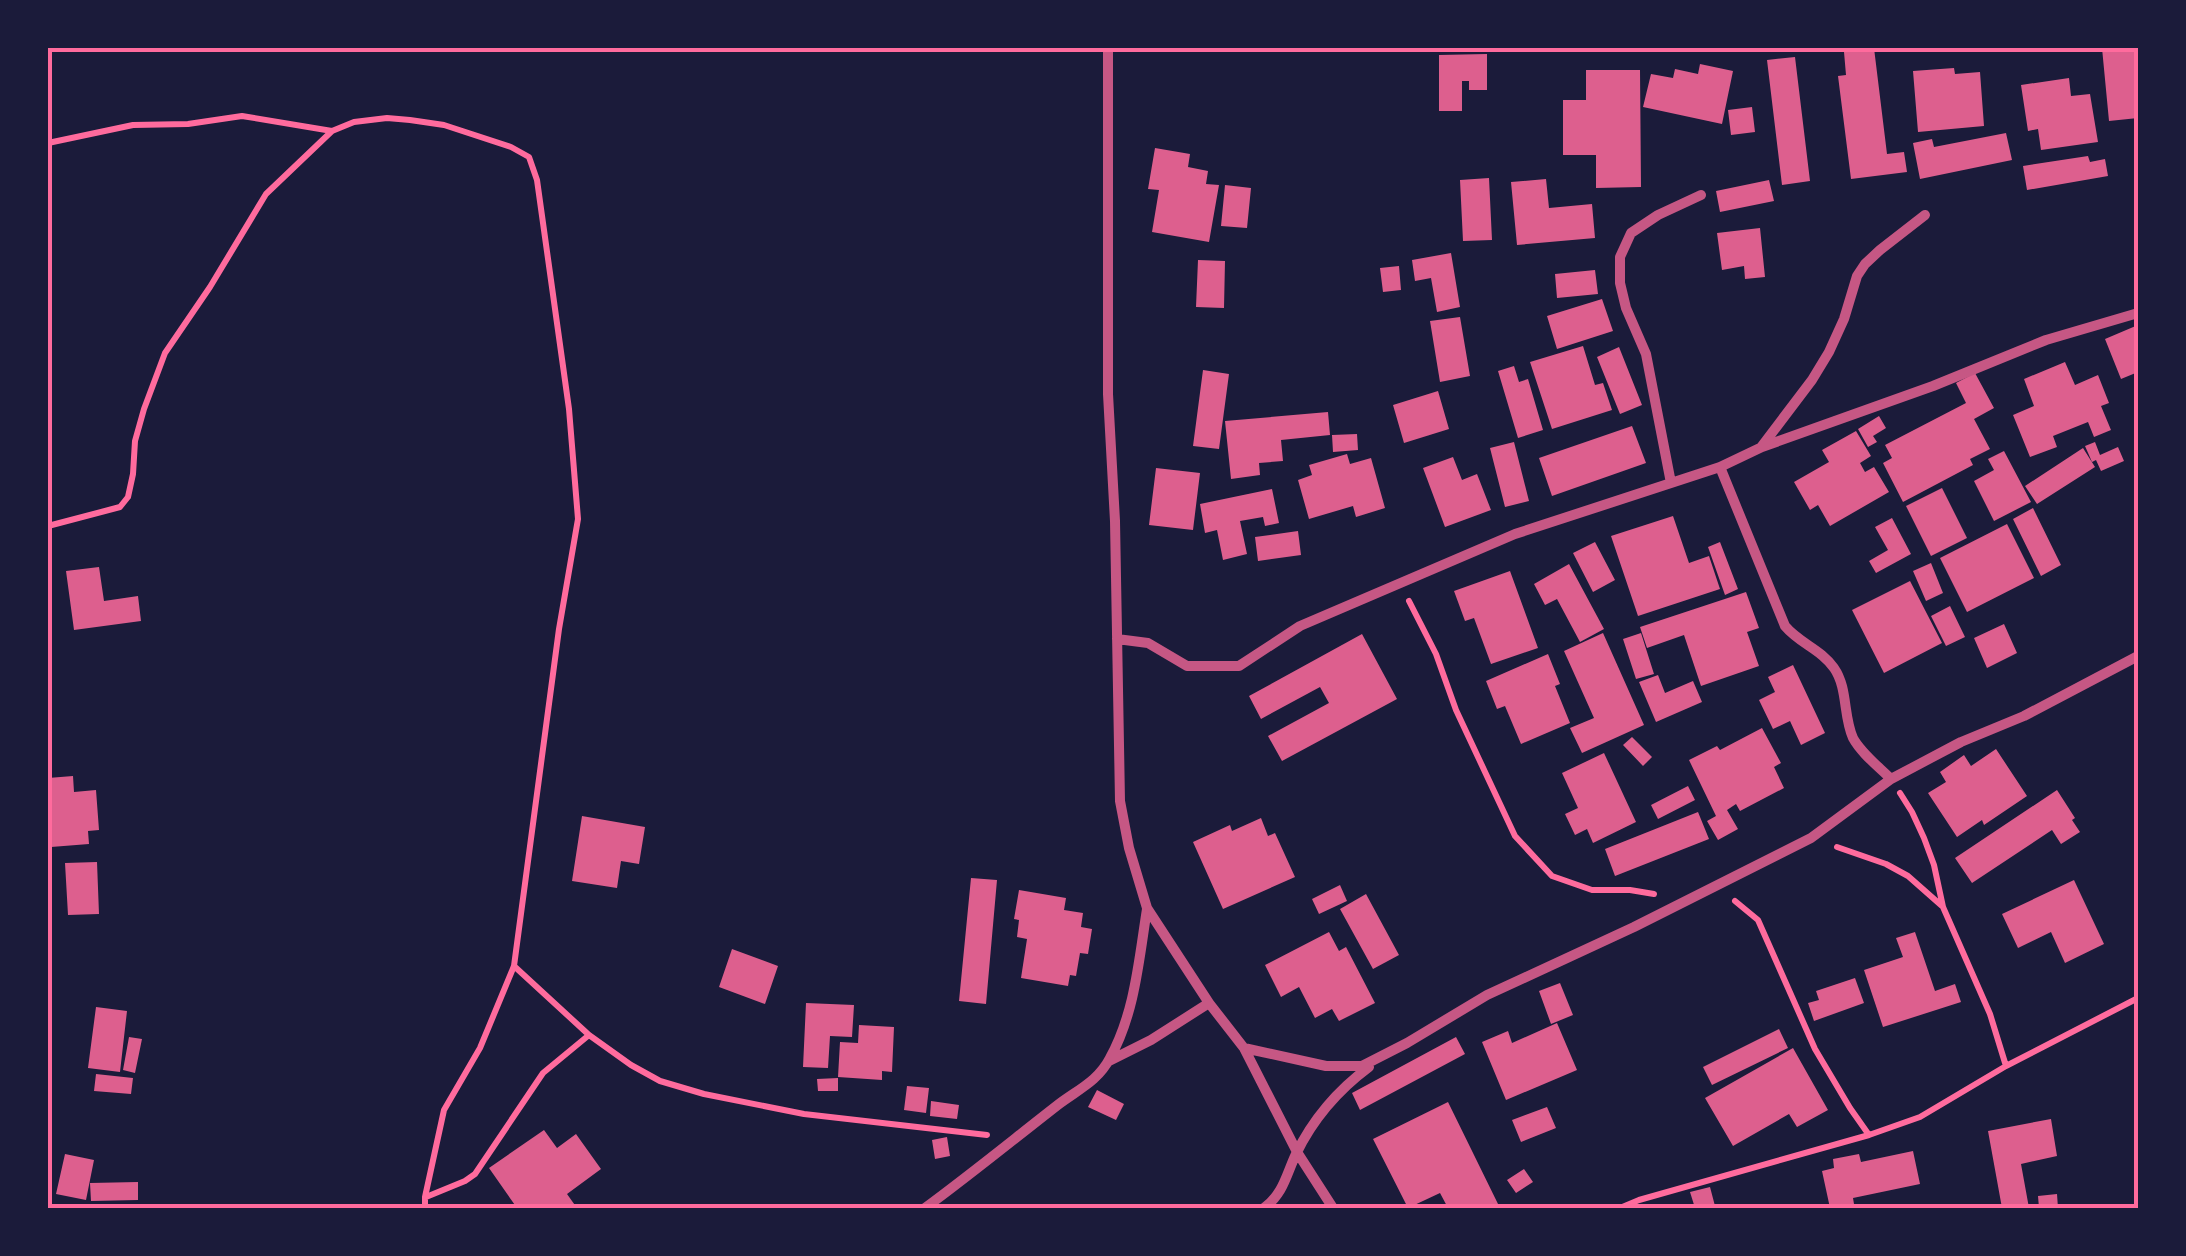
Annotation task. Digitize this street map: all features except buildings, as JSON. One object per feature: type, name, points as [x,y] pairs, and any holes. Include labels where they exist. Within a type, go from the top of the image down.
[{"type":"street","points":[[1108,48],[1108,394],[1115,521],[1120,802],[1147,908],[1209,1003],[1244,1048],[1297,1152],[1333,1208]]},
{"type":"street","points":[[1671,482],[1646,354],[1620,283],[1620,257],[1631,233],[1701,195]]},
{"type":"street","points":[[1762,447],[1829,352],[1857,276],[1880,250],[1925,216]]},
{"type":"street","points":[[1116,639],[1148,643],[1187,666],[1240,666],[1300,626],[1515,534],[1720,467],[1762,447],[1933,386],[2046,340],[2138,313]]},
{"type":"street","points":[[1720,467],[1785,626],[1833,667],[1840,680],[1851,734],[1891,780]]},
{"type":"street","points":[[1244,1048],[1326,1066],[1362,1066],[1488,995],[1811,838],[1891,780],[2138,656]]},
{"type":"street","points":[[925,1208],[1094,1081],[1108,1062],[1128,1015],[1147,908]]},
{"type":"street","points":[[1108,1062],[1209,1003]]},
{"type":"street","points":[[1264,1208],[1276,1200],[1284,1187],[1297,1152],[1322,1112],[1341,1088],[1385,1054]]},
{"type":"path","points":[[48,144],[132,124],[188,124],[242,116],[332,131]]},
{"type":"path","points":[[48,526],[120,507],[128,497],[134,441],[165,353],[266,194],[332,131],[354,122],[387,118],[444,125],[512,146],[529,156],[537,180],[569,410],[578,519],[559,629],[514,966],[480,1048],[444,1110],[425,1208]]},
{"type":"path","points":[[1400,582],[1436,654],[1456,710],[1515,836],[1552,876],[1592,890],[1656,894]]},
{"type":"path","points":[[1891,780],[1924,838],[1943,906],[1984,998],[2006,1066]]},
{"type":"path","points":[[1811,838],[1886,864],[1908,876],[1943,906]]},
{"type":"path","points":[[1717,886],[1758,920],[1815,1050],[1869,1135]]},
{"type":"path","points":[[514,966],[589,1036],[660,1082],[804,1114],[979,1135],[1022,1134]]},
{"type":"path","points":[[1620,1208],[1920,1117],[2006,1066],[2138,998]]},
{"type":"path","points":[[425,1198],[474,1174],[543,1073],[589,1036]]}]
